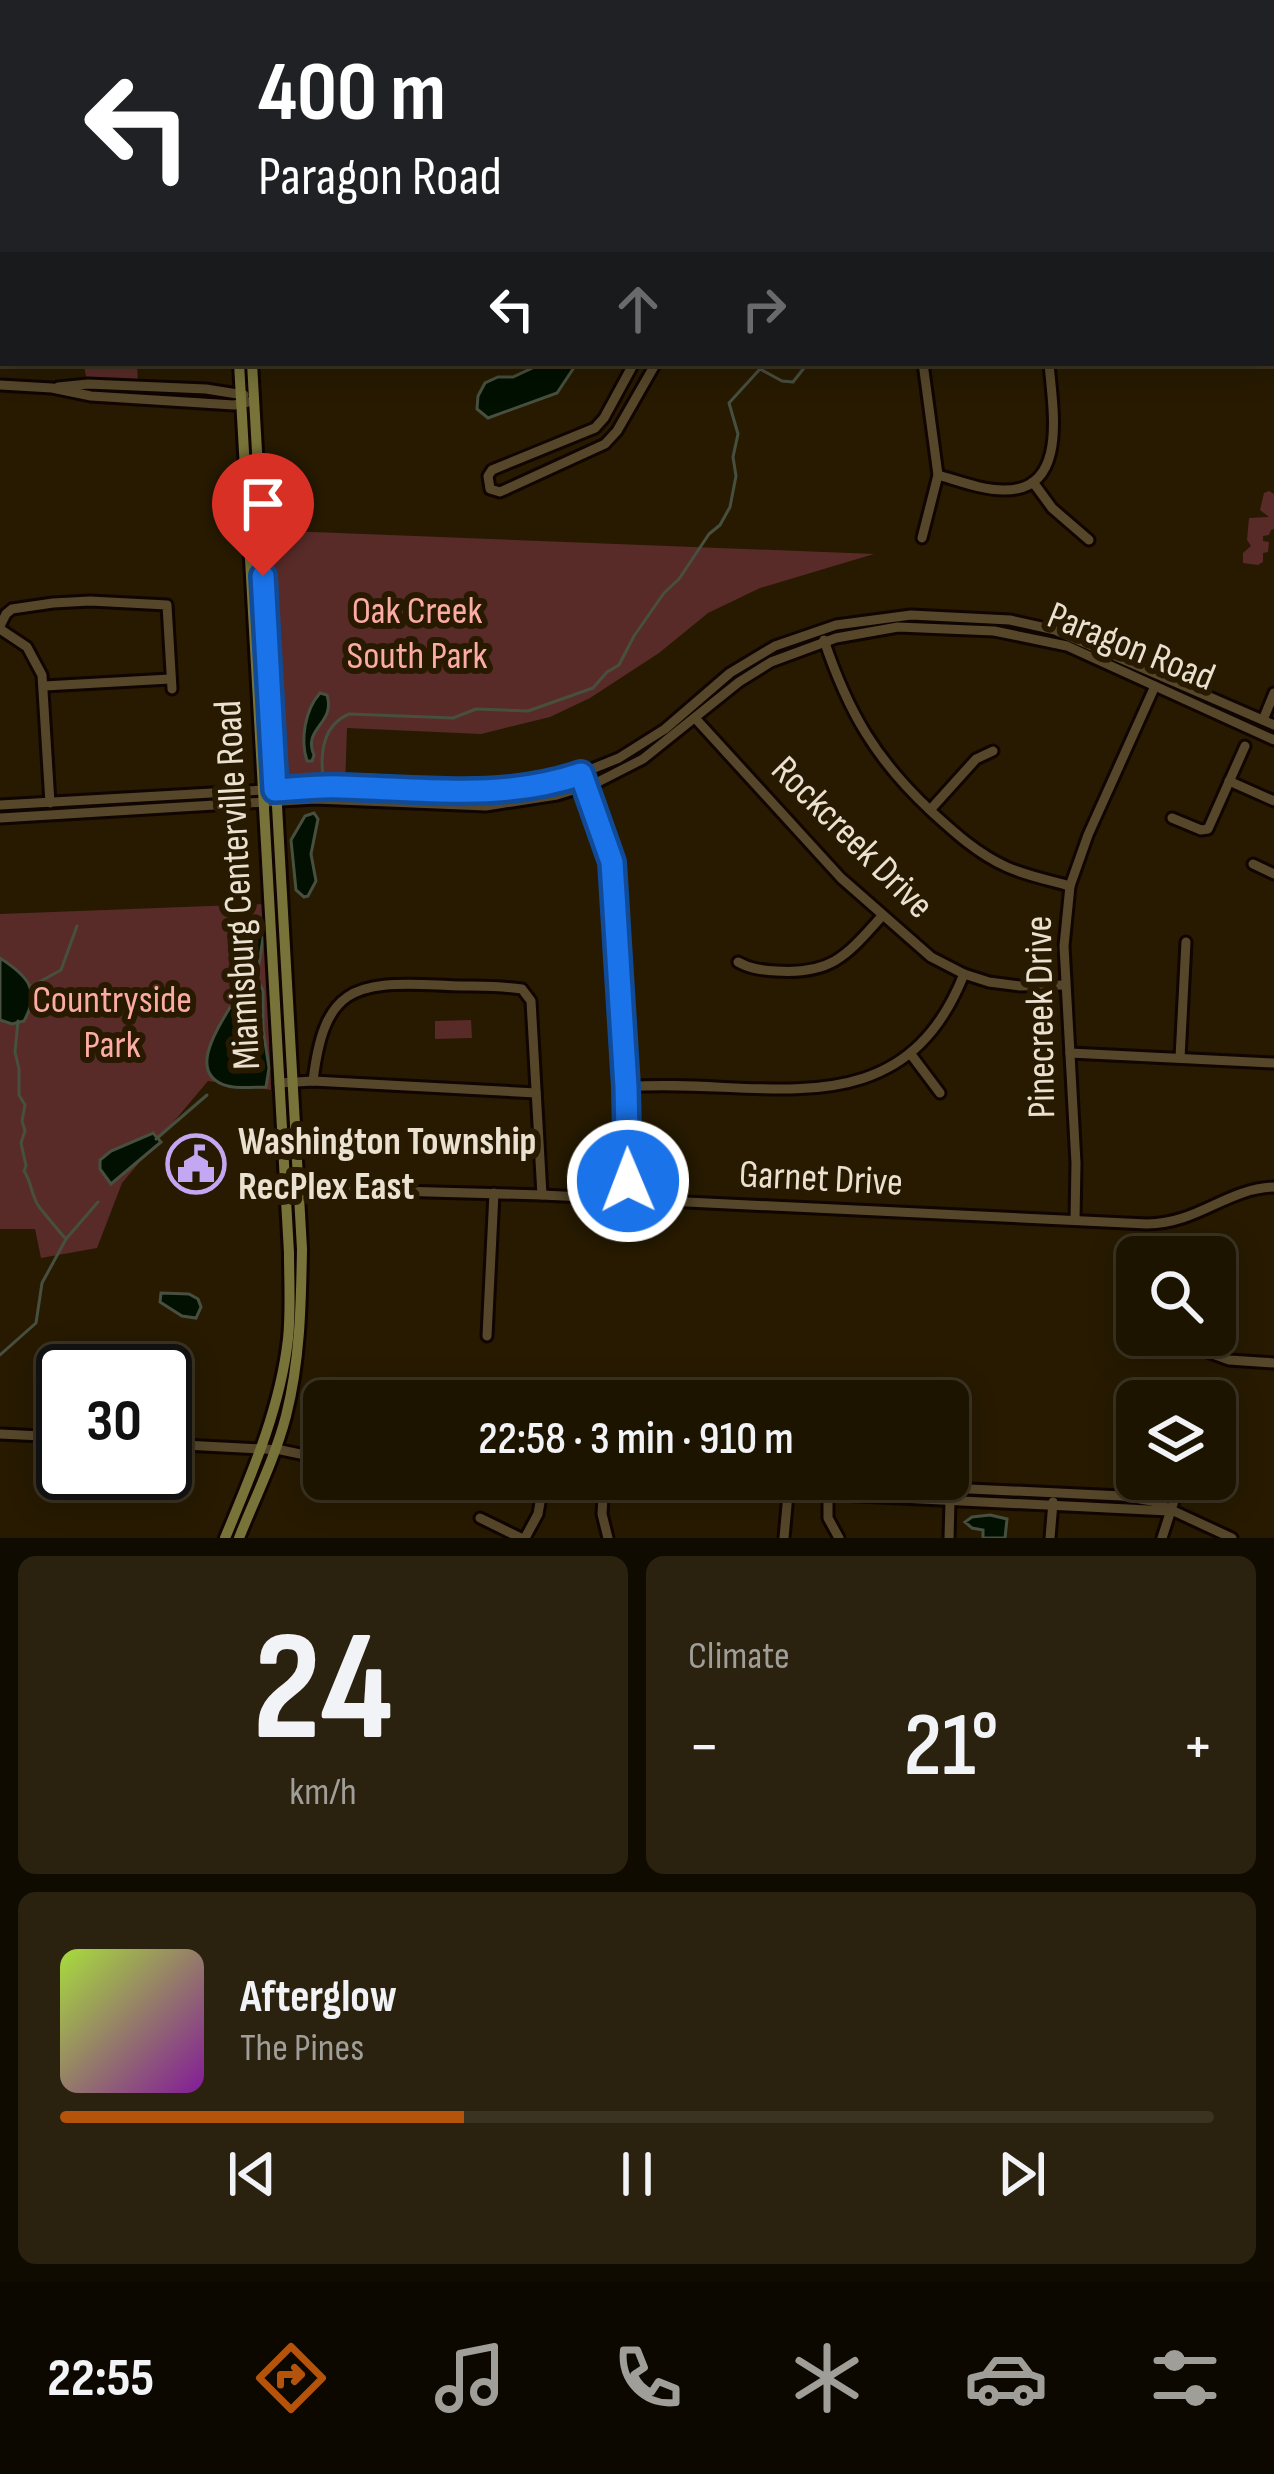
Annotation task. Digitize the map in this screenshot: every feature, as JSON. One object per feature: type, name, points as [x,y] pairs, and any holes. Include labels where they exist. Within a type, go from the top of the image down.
[{"type":"main road","name":"Miamisburg Centerville Road","points":[[239,366],[292,1187],[288,1336],[268,1450],[239,1538]]},
{"type":"main road","name":"Miamisburg Centerville Road","points":[[245,400],[251,366]]},
{"type":"main road","name":"Miamisburg Centerville Road","points":[[225,1538],[268,1450]]},
{"type":"street","points":[[632,366],[595,428],[492,470],[490,489],[500,492],[605,444],[654,366]]},
{"type":"street","points":[[922,538],[938,475],[923,366]]},
{"type":"street","points":[[938,475],[998,490],[1033,482],[1052,451],[1049,366]]},
{"type":"street","points":[[0,385],[88,384],[245,400]]},
{"type":"street","points":[[1033,482],[1052,508],[1089,541]]},
{"type":"street","points":[[44,686],[171,684],[167,605],[53,603],[5,614],[0,627],[27,647],[44,686],[51,814]]},
{"type":"street","name":"Paragon Road","points":[[0,818],[336,787],[475,793],[516,790],[581,774],[619,758],[665,729],[730,673],[775,646],[821,629],[911,614],[1031,624],[1091,644],[1268,723]]},
{"type":"street","name":"Paragon Road","points":[[0,805],[269,796],[486,806],[544,797],[587,786],[644,759],[755,671],[825,642],[898,627],[1006,632],[1067,646],[1274,740]]},
{"type":"street","points":[[821,629],[842,690],[866,737],[901,783],[992,860],[1070,886]]},
{"type":"street","name":"Pinecreek Drive","points":[[1076,1220],[1065,986],[1064,928],[1070,886],[1155,686]]},
{"type":"street","points":[[1268,723],[1274,693]]},
{"type":"street","name":"Rockcreek Drive","points":[[689,708],[841,878],[931,957],[964,974],[1005,985],[1065,986]]},
{"type":"street","points":[[1172,818],[1208,829],[1245,746]]},
{"type":"street","points":[[930,810],[976,759],[993,751]]},
{"type":"street","points":[[581,774],[612,862],[626,1087],[627,1198]]},
{"type":"street","points":[[1229,781],[1274,801]]},
{"type":"street","points":[[1253,864],[1274,874]]},
{"type":"street","points":[[738,962],[772,970],[824,968],[848,953],[882,916]]},
{"type":"street","points":[[1180,1058],[1186,942]]},
{"type":"street","points":[[626,1087],[672,1084],[800,1090],[831,1088],[872,1075],[910,1053],[941,1019],[964,974]]},
{"type":"street","points":[[313,1081],[328,1023],[341,1001],[361,989],[393,983],[519,988],[531,1001],[542,1195]]},
{"type":"street","points":[[910,1053],[940,1093]]},
{"type":"street","points":[[1070,1053],[1274,1063]]},
{"type":"street","points":[[286,1082],[536,1093]]},
{"type":"street","name":"Garnet Drive","points":[[292,1187],[1173,1222],[1244,1192],[1274,1187]]},
{"type":"street","points":[[487,1336],[494,1193]]},
{"type":"street","points":[[1218,1356],[1274,1363]]},
{"type":"street","points":[[0,1433],[36,1435]]},
{"type":"street","points":[[192,1446],[303,1456]]},
{"type":"street","points":[[969,1492],[1122,1496],[1152,1502],[1232,1538]]},
{"type":"street","points":[[1050,1538],[1057,1494]]},
{"type":"street","points":[[480,1518],[523,1538],[538,1514],[540,1500]]},
{"type":"street","points":[[603,1500],[608,1538]]},
{"type":"street","points":[[784,1538],[787,1500]]},
{"type":"street","points":[[828,1500],[828,1518],[839,1538]]},
{"type":"street","points":[[940,1500],[1169,1511]]},
{"type":"street","points":[[1162,1538],[1173,1500]]},
{"type":"street","points":[[949,1538],[950,1501]]},
{"type":"green space","points":[[84,366],[137,366],[138,386],[88,384]]},
{"type":"green space","points":[[1264,493],[1274,494],[1274,529],[1263,536],[1269,542],[1268,552],[1258,565],[1243,563],[1243,553],[1251,546],[1249,518],[1269,517],[1260,510]]},
{"type":"green space","name":"Oak Creek South Park","points":[[262,530],[874,554],[760,588],[708,613],[659,653],[590,698],[550,717],[481,734],[347,728],[345,787],[275,790]]},
{"type":"green space","name":"Countryside Park","points":[[264,904],[271,1090],[208,1081],[122,1183],[97,1248],[41,1258],[35,1229],[0,1229],[0,914]]},
{"type":"green space","points":[[471,1020],[472,1038],[435,1039],[435,1021]]},
{"type":"shaded area","points":[[537,366],[575,366],[557,393],[488,418],[477,409],[485,383]]},
{"type":"shaded area","points":[[320,693],[327,695],[329,705],[312,738],[312,761],[307,761],[305,725]]},
{"type":"shaded area","points":[[314,813],[318,819],[311,854],[316,881],[304,897],[296,890],[291,840],[305,816]]},
{"type":"shaded area","points":[[256,923],[265,925],[257,977],[263,991],[269,1068],[266,1087],[233,1087],[213,1079],[208,1054],[244,982],[247,963],[253,961]]},
{"type":"shaded area","points":[[0,958],[31,991],[24,1021],[0,1020]]},
{"type":"shaded area","points":[[153,1133],[161,1142],[111,1184],[100,1169],[100,1160]]},
{"type":"shaded area","points":[[161,1293],[198,1299],[201,1307],[196,1318],[182,1316],[160,1302]]},
{"type":"shaded area","points":[[990,1515],[1007,1519],[1005,1538],[983,1538],[983,1530],[965,1522]]},
{"type":"waterway","points":[[323,777],[325,740],[349,714],[453,718],[476,709],[528,711],[593,688],[619,665],[664,593],[730,507],[738,434],[729,403],[760,369],[793,382],[806,366]]},
{"type":"waterway","points":[[30,987],[61,970],[77,926]]},
{"type":"waterway","points":[[18,1021],[15,1052],[19,1095],[25,1105],[24,1171],[37,1204],[66,1239]]},
{"type":"waterway","points":[[156,1139],[207,1095]]},
{"type":"waterway","points":[[0,1355],[36,1323],[42,1283],[66,1239],[98,1202]]},
{"type":"place","name":"Washington Township RecPlex East","points":[[196,1164]]},
{"type":"route","points":[[263,576],[275,790],[336,787],[475,793],[516,790],[581,774],[612,862],[628,1181]]}]
